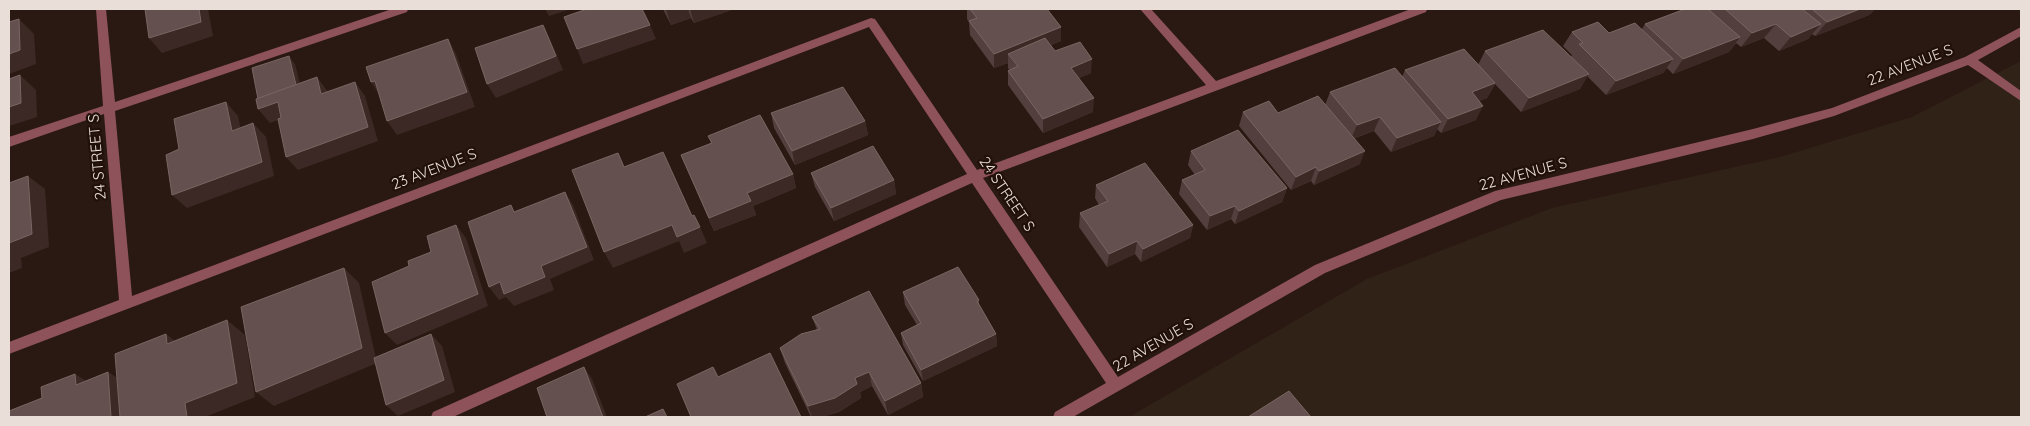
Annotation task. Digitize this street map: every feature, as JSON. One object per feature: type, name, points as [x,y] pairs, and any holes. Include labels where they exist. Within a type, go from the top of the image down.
[{"type":"street","name":"24 STREET S","points":[[101,9],[126,303]]},
{"type":"street","points":[[9,142],[403,9]]},
{"type":"street","points":[[1145,9],[1214,87]]},
{"type":"street","points":[[438,417],[975,176],[1422,9]]},
{"type":"street","name":"24 STREET S","points":[[871,22],[1115,385]]},
{"type":"street","name":"23 AVENUE S","points":[[9,348],[871,22]]},
{"type":"street","name":"22 AVENUE S","points":[[1060,417],[1320,269],[1498,195],[1753,134],[1834,112],[1969,60],[2021,31]]},
{"type":"street","points":[[1969,60],[2021,97]]},
{"type":"shaded area","points":[[2021,61],[2021,417],[1129,417],[1367,279],[1552,208],[1780,157],[1912,117]]},
{"type":"building","points":[[145,9],[199,9],[201,22],[149,38]]},
{"type":"building","points":[[587,9],[642,9],[650,25],[577,49],[564,17]]},
{"type":"building","points":[[970,9],[1047,9],[1061,27],[994,54],[969,21],[977,18]]},
{"type":"building","points":[[1685,9],[1708,9],[1740,37],[1683,59],[1645,24]]},
{"type":"building","points":[[1725,9],[1802,9],[1821,24],[1791,37],[1776,24],[1752,33]]},
{"type":"building","points":[[1812,9],[1860,9],[1827,22]]},
{"type":"building","points":[[19,19],[20,50],[9,54],[9,22]]},
{"type":"building","points":[[1598,22],[1609,33],[1635,23],[1673,59],[1616,81],[1579,44],[1583,43],[1572,32]]},
{"type":"building","points":[[543,25],[556,56],[487,84],[475,48]]},
{"type":"building","points":[[1543,30],[1589,74],[1529,98],[1485,51]]},
{"type":"building","points":[[1045,38],[1055,51],[1080,42],[1092,59],[1071,68],[1094,98],[1043,119],[1008,71],[1018,66],[1008,54]]},
{"type":"building","points":[[448,39],[467,92],[387,121],[375,81],[371,82],[366,67]]},
{"type":"building","points":[[1464,49],[1495,83],[1472,92],[1483,106],[1448,119],[1405,70]]},
{"type":"building","points":[[289,56],[296,85],[258,99],[252,68]]},
{"type":"building","points":[[1395,68],[1441,122],[1397,138],[1380,117],[1357,125],[1330,92]]},
{"type":"building","points":[[20,75],[21,103],[9,107],[9,79]]},
{"type":"building","points":[[317,77],[321,94],[355,82],[368,127],[286,157],[278,119],[281,118],[278,102],[258,109],[256,99]]},
{"type":"building","points":[[843,87],[865,121],[792,151],[771,113]]},
{"type":"building","points":[[1318,96],[1365,151],[1319,171],[1316,167],[1296,177],[1243,112],[1269,101],[1278,113]]},
{"type":"building","points":[[226,102],[232,131],[253,123],[262,162],[172,195],[166,155],[179,149],[174,119]]},
{"type":"building","points":[[760,115],[793,174],[747,193],[751,201],[709,218],[681,155],[712,143],[708,136]]},
{"type":"building","points":[[1238,130],[1287,188],[1239,211],[1235,206],[1210,216],[1182,180],[1205,170],[1191,151]]},
{"type":"building","points":[[873,146],[894,180],[831,208],[811,173]]},
{"type":"building","points":[[663,152],[692,216],[694,215],[700,227],[677,237],[672,225],[604,252],[572,170],[618,153],[624,167]]},
{"type":"building","points":[[1145,163],[1193,225],[1143,249],[1137,241],[1109,254],[1080,213],[1108,201],[1096,185]]},
{"type":"building","points":[[28,176],[32,234],[9,243],[9,183]]},
{"type":"building","points":[[565,192],[587,247],[541,266],[545,277],[504,294],[500,282],[489,287],[468,222],[511,205],[514,212]]},
{"type":"building","points":[[456,225],[478,294],[385,333],[372,282],[409,266],[408,261],[431,252],[427,236]]},
{"type":"building","points":[[958,267],[979,300],[977,301],[996,334],[921,370],[901,333],[921,323],[903,292]]},
{"type":"building","points":[[344,268],[362,348],[256,392],[241,307]]},
{"type":"building","points":[[869,291],[921,383],[885,401],[869,372],[855,378],[857,384],[835,398],[808,406],[780,348],[801,334],[820,329],[812,317]]},
{"type":"building","points":[[227,320],[237,383],[185,403],[187,417],[120,417],[115,354],[166,334],[167,344]]},
{"type":"building","points":[[431,334],[444,380],[386,405],[374,358]]},
{"type":"building","points":[[770,353],[801,417],[691,417],[677,384],[713,367],[718,377]]},
{"type":"building","points":[[584,367],[603,417],[547,417],[537,388]]},
{"type":"building","points":[[108,372],[111,417],[9,417],[9,411],[42,398],[41,387],[75,374],[76,385]]},
{"type":"building","points":[[1289,391],[1311,417],[1248,417]]},
{"type":"building","points":[[663,409],[667,417],[645,417]]}]
